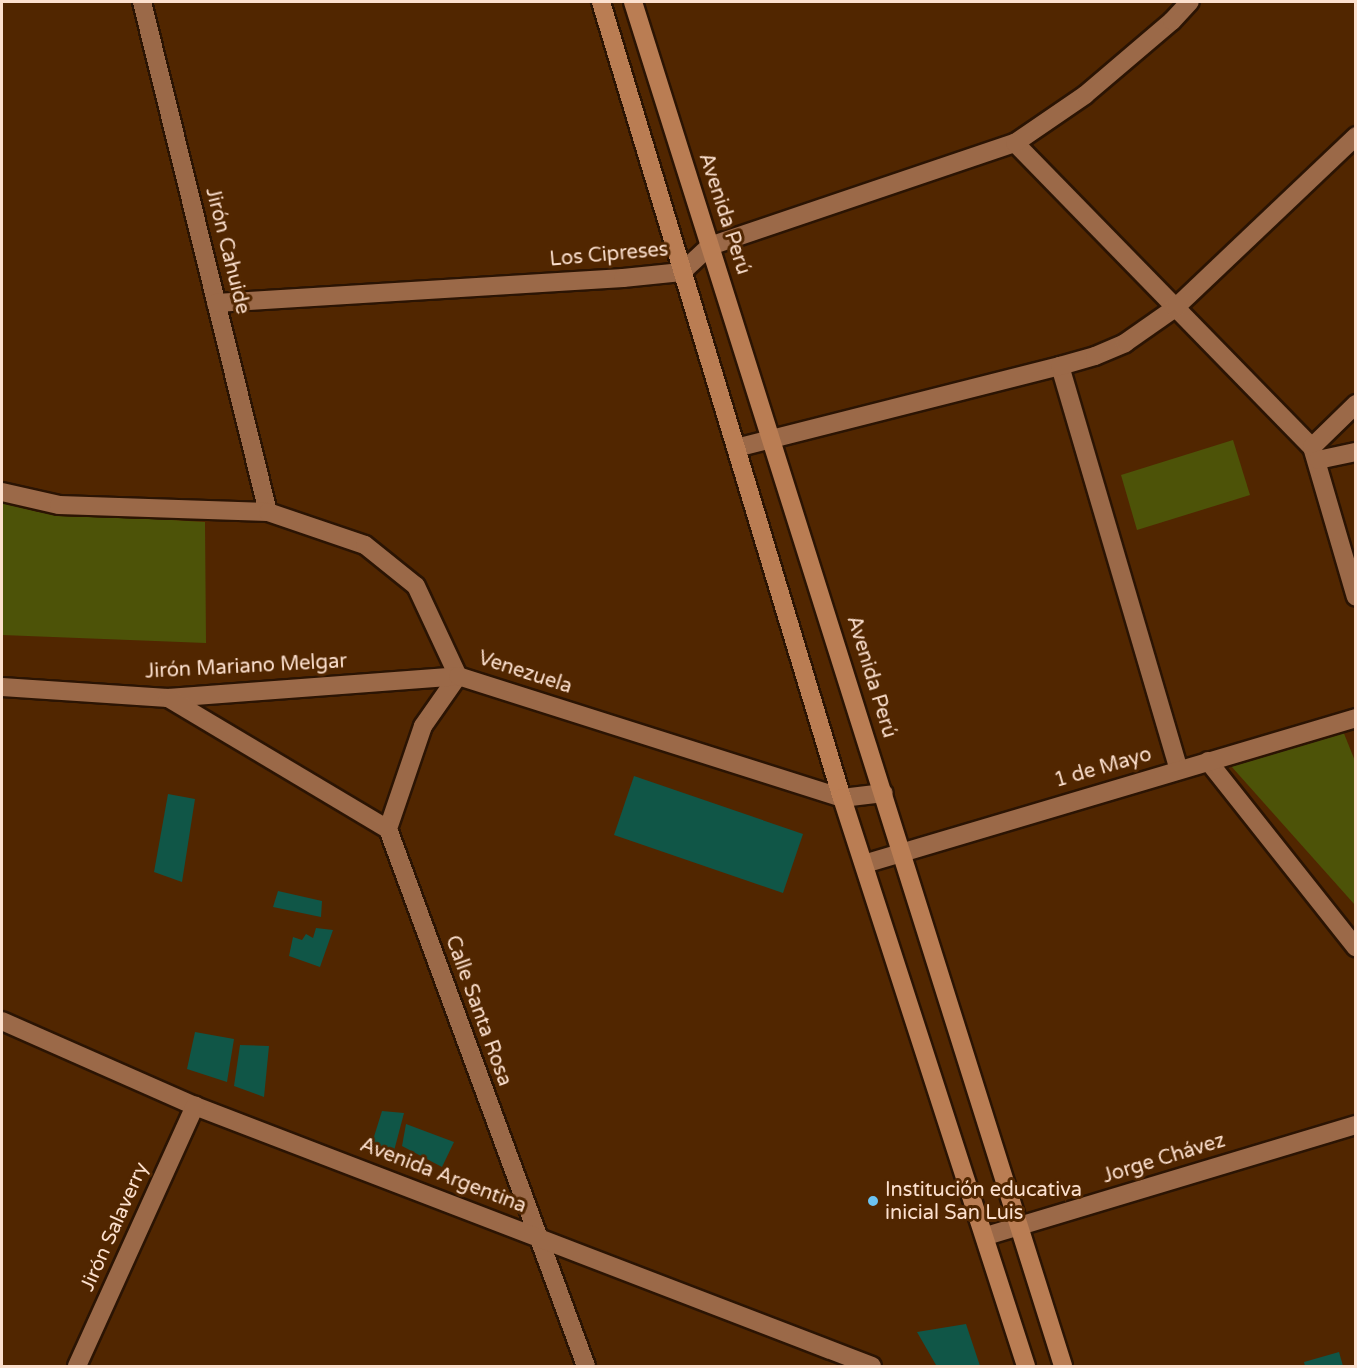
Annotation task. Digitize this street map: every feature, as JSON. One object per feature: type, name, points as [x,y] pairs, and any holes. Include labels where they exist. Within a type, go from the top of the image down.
[{"type":"main road","points":[[601,2],[842,798],[986,1236],[1026,1366]]},
{"type":"main road","name":"Avenida Perú","points":[[633,2],[774,440],[1063,1366]]},
{"type":"street","name":"Jirón Cahuide","points":[[142,2],[268,512]]},
{"type":"street","name":"Los Cipreses","points":[[216,303],[623,278],[682,272],[711,246],[1015,143],[1085,95],[1172,21],[1190,2]]},
{"type":"street","points":[[736,448],[1060,366],[1095,356],[1125,343],[1175,308],[1356,136]]},
{"type":"street","points":[[1015,143],[1315,454],[1356,597]]},
{"type":"street","points":[[1060,366],[1179,770]]},
{"type":"street","points":[[1315,454],[1356,404]]},
{"type":"street","points":[[1315,454],[1356,452]]},
{"type":"street","name":"Venezuela","points":[[2,492],[59,505],[268,512],[365,545],[416,586],[458,676],[842,798],[884,793]]},
{"type":"street","points":[[168,698],[388,829],[423,726],[458,676]]},
{"type":"street","name":"Jirón Mariano Melgar","points":[[2,687],[168,698],[458,676]]},
{"type":"street","name":"1 de Mayo","points":[[864,864],[1208,761],[1355,720]]},
{"type":"street","points":[[1208,761],[1356,948]]},
{"type":"street","name":"Calle Santa Rosa","points":[[388,829],[536,1236],[586,1366]]},
{"type":"street","name":"Avenida Argentina","points":[[2,1021],[195,1106],[872,1366]]},
{"type":"street","name":"Jirón Salaverry","points":[[77,1366],[195,1106]]},
{"type":"street","name":"Jorge Chávez","points":[[986,1236],[1356,1125]]},
{"type":"green space","points":[[1233,440],[1250,495],[1137,530],[1121,475]]},
{"type":"green space","points":[[2,502],[38,512],[205,522],[206,643],[2,635]]},
{"type":"green space","points":[[1343,731],[1355,761],[1355,905],[1231,766]]},
{"type":"building","points":[[634,776],[803,834],[783,893],[614,835]]},
{"type":"building","points":[[168,794],[195,799],[182,882],[154,872]]},
{"type":"building","points":[[278,891],[322,901],[321,917],[273,907]]},
{"type":"building","points":[[316,928],[333,930],[320,967],[289,956],[293,937],[302,940],[306,934],[313,938]]},
{"type":"building","points":[[195,1032],[234,1039],[227,1082],[187,1069]]},
{"type":"building","points":[[240,1045],[269,1046],[264,1097],[234,1086]]},
{"type":"building","points":[[382,1111],[404,1113],[394,1151],[372,1143]]},
{"type":"building","points":[[406,1124],[454,1142],[442,1167],[402,1146]]},
{"type":"building","points":[[966,1324],[980,1366],[936,1365],[917,1332]]},
{"type":"building","points":[[1339,1352],[1343,1366],[1305,1366],[1304,1362]]},
{"type":"place","name":"Institución educativa inicial San Luis","points":[[873,1201]]}]
